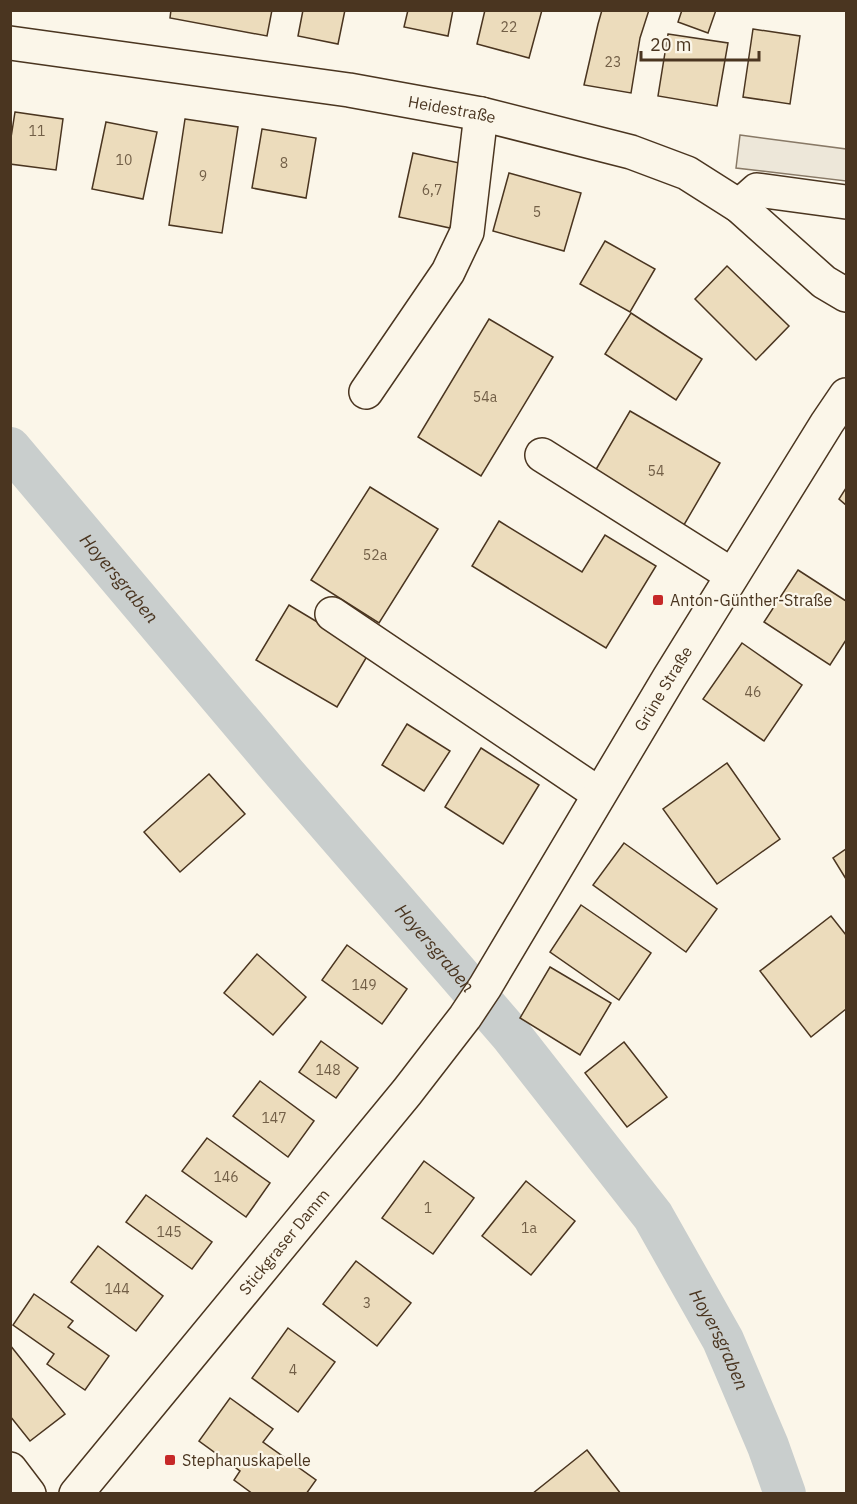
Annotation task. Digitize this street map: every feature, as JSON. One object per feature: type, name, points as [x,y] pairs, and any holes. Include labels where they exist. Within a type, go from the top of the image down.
[{"type":"street","name":"Heidestraße","points":[[10,43],[349,90],[481,114],[631,152],[687,173],[739,206],[824,282],[846,296]]},
{"type":"street","points":[[366,392],[448,272],[467,232],[481,114]]},
{"type":"street","points":[[739,206],[757,190],[846,202]]},
{"type":"street","name":"Grüne Straße","points":[[485,987],[732,575],[846,395]]},
{"type":"street","points":[[542,455],[732,575]]},
{"type":"street","points":[[332,614],[599,794]]},
{"type":"street","name":"Stickgraser Damm","points":[[76,1494],[407,1092],[465,1017],[485,987]]},
{"type":"street","points":[[10,1469],[28,1494]]},
{"type":"shaded area","points":[[740,135],[846,149],[846,181],[736,168]]},
{"type":"building","points":[[171,10],[272,10],[267,36],[170,18]]},
{"type":"building","points":[[303,10],[345,10],[338,44],[298,36]]},
{"type":"building","points":[[408,10],[453,10],[448,36],[404,27]]},
{"type":"building","points":[[485,10],[542,10],[529,58],[477,44]]},
{"type":"building","points":[[602,10],[649,10],[640,38],[631,93],[584,85]]},
{"type":"building","points":[[682,10],[716,10],[708,33],[678,22]]},
{"type":"building","points":[[753,29],[800,36],[790,104],[743,97]]},
{"type":"building","points":[[668,34],[728,43],[717,106],[658,96]]},
{"type":"building","points":[[15,112],[63,119],[56,170],[10,164],[10,144]]},
{"type":"building","points":[[185,119],[238,127],[222,233],[169,225]]},
{"type":"building","points":[[106,122],[157,132],[143,199],[92,189]]},
{"type":"building","points":[[262,129],[316,138],[306,198],[252,188]]},
{"type":"building","points":[[413,153],[464,164],[450,228],[399,217]]},
{"type":"building","points":[[509,173],[581,193],[564,251],[493,231]]},
{"type":"building","points":[[605,241],[655,269],[630,312],[580,284]]},
{"type":"building","points":[[727,266],[789,326],[756,360],[695,299]]},
{"type":"building","points":[[631,313],[702,359],[676,400],[605,354]]},
{"type":"building","points":[[489,319],[553,357],[481,476],[418,437]]},
{"type":"building","points":[[630,411],[720,463],[681,530],[591,478]]},
{"type":"building","points":[[370,487],[438,529],[379,623],[311,580]]},
{"type":"building","points":[[846,488],[846,505],[839,499]]},
{"type":"building","points":[[499,521],[582,572],[605,535],[656,566],[606,648],[472,566]]},
{"type":"building","points":[[798,570],[846,601],[846,640],[830,665],[764,622]]},
{"type":"building","points":[[289,605],[369,653],[337,707],[256,660]]},
{"type":"building","points":[[742,643],[802,685],[764,741],[703,699]]},
{"type":"building","points":[[407,724],[450,751],[424,791],[382,765]]},
{"type":"building","points":[[481,748],[539,785],[503,844],[445,807]]},
{"type":"building","points":[[727,763],[780,839],[717,884],[663,809]]},
{"type":"building","points":[[209,774],[245,814],[180,872],[144,832]]},
{"type":"building","points":[[624,843],[717,909],[686,952],[593,885]]},
{"type":"building","points":[[846,849],[846,879],[833,858]]},
{"type":"building","points":[[581,905],[651,953],[619,1000],[550,952]]},
{"type":"building","points":[[831,916],[846,935],[846,1009],[811,1037],[760,971]]},
{"type":"building","points":[[347,945],[407,989],[382,1024],[322,980]]},
{"type":"building","points":[[257,954],[306,997],[273,1035],[224,993]]},
{"type":"building","points":[[550,967],[611,1003],[580,1055],[520,1018]]},
{"type":"building","points":[[321,1041],[358,1068],[336,1098],[299,1072]]},
{"type":"building","points":[[624,1042],[667,1097],[627,1127],[585,1073]]},
{"type":"building","points":[[260,1081],[314,1121],[288,1157],[233,1116]]},
{"type":"building","points":[[207,1138],[270,1183],[246,1217],[182,1171]]},
{"type":"building","points":[[424,1161],[474,1198],[433,1254],[382,1218]]},
{"type":"building","points":[[526,1181],[575,1221],[531,1275],[482,1236]]},
{"type":"building","points":[[146,1195],[212,1242],[192,1269],[126,1222]]},
{"type":"building","points":[[98,1246],[163,1296],[136,1331],[71,1282]]},
{"type":"building","points":[[356,1261],[411,1303],[377,1346],[323,1304]]},
{"type":"building","points":[[34,1294],[73,1321],[68,1327],[109,1356],[85,1390],[47,1364],[54,1354],[13,1325]]},
{"type":"building","points":[[288,1328],[335,1362],[298,1412],[252,1378]]},
{"type":"building","points":[[10,1345],[65,1414],[30,1441],[10,1416]]},
{"type":"building","points":[[230,1398],[273,1429],[263,1442],[316,1480],[306,1494],[253,1494],[234,1480],[240,1471],[199,1441]]},
{"type":"building","points":[[587,1450],[621,1494],[532,1494]]},
{"type":"waterway","name":"Hoyersgraben","points":[[10,448],[286,775],[511,1035],[653,1216],[723,1340],[768,1446],[785,1494]]},
{"type":"place","name":"Anton-Günther-Straße","points":[[658,600]]},
{"type":"place","name":"Stephanuskapelle","points":[[170,1460]]}]
